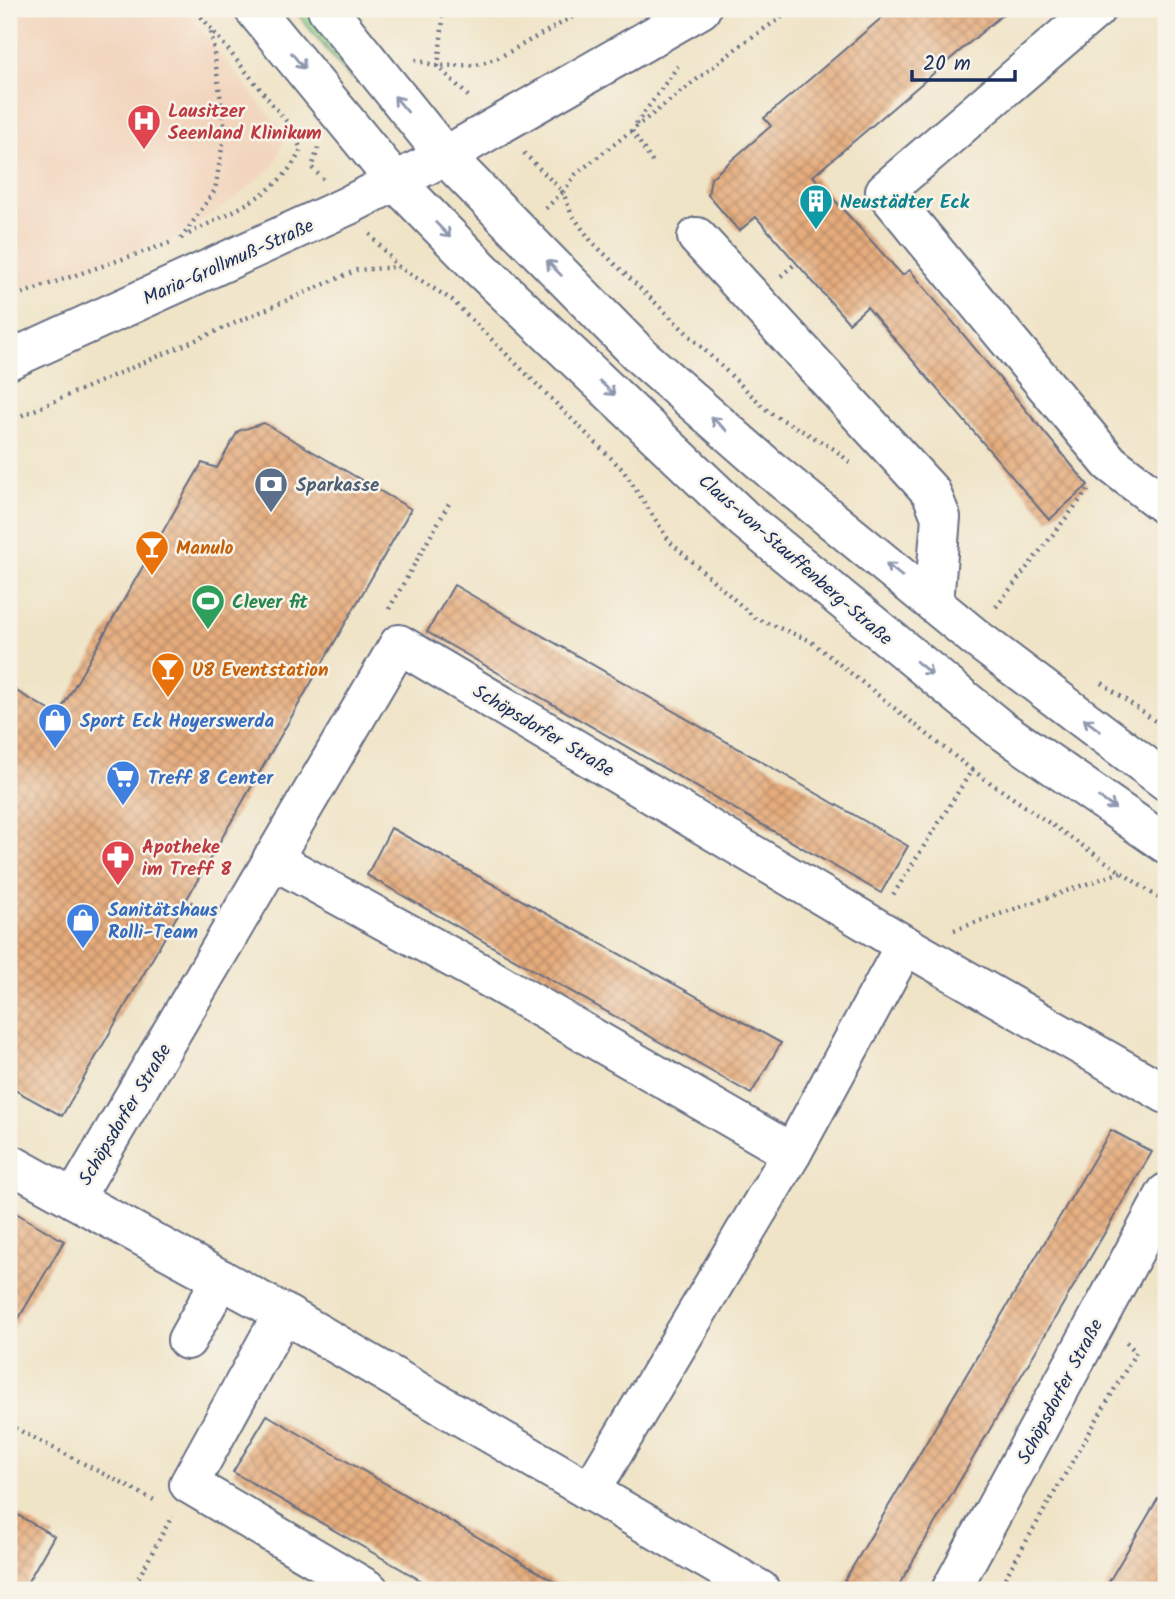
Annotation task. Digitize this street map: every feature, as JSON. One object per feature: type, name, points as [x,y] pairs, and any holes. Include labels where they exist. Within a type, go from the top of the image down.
[{"type":"street","name":"Claus-von-Stauffenberg-Straße","points":[[254,9],[395,181],[482,270],[745,520],[999,728],[1166,844]]},
{"type":"street","points":[[327,9],[445,156],[642,357],[772,471],[934,603],[1166,781]]},
{"type":"street","name":"Maria-Grollmuß-Straße","points":[[9,360],[445,156],[701,9]]},
{"type":"street","points":[[1096,9],[884,191],[1110,463],[1166,506]]},
{"type":"street","points":[[697,237],[932,492],[941,517],[934,603]]},
{"type":"street","name":"Schöpsdorfer Straße","points":[[760,1590],[283,1313],[74,1199],[398,643],[905,945],[1166,1094]]},
{"type":"street","points":[[272,859],[484,975],[792,1153]]},
{"type":"street","points":[[590,1492],[792,1153],[905,945]]},
{"type":"street","points":[[9,1163],[74,1199]]},
{"type":"street","name":"Schöpsdorfer Straße","points":[[951,1590],[1166,1193]]},
{"type":"street","points":[[187,1340],[220,1279]]},
{"type":"street","points":[[283,1313],[189,1485],[369,1590]]},
{"type":"path","points":[[9,298],[181,239],[257,197],[293,169],[301,149],[291,127],[195,9]]},
{"type":"path","points":[[438,65],[444,9]]},
{"type":"path","points":[[380,78],[418,59],[438,65],[476,65],[498,58],[587,9]]},
{"type":"path","points":[[794,9],[746,41],[576,174],[563,192],[571,214],[592,241],[769,412],[834,450],[864,474]]},
{"type":"path","points":[[181,239],[215,190],[225,130],[211,30]]},
{"type":"path","points":[[632,131],[680,64]]},
{"type":"path","points":[[291,127],[333,104]]},
{"type":"path","points":[[632,131],[655,166]]},
{"type":"path","points":[[9,421],[357,270],[399,267],[452,300],[623,470],[670,542],[755,618],[809,640],[972,770],[1166,903]]},
{"type":"path","points":[[444,307],[452,300]]},
{"type":"path","points":[[995,608],[1110,463]]},
{"type":"path","points":[[384,617],[451,500]]},
{"type":"path","points":[[985,600],[1006,616]]},
{"type":"path","points":[[1098,680],[1166,729]]},
{"type":"path","points":[[888,904],[972,770]]},
{"type":"path","points":[[943,934],[1122,872]]},
{"type":"path","points":[[184,899],[214,915]]},
{"type":"path","points":[[998,1590],[1121,1377]]},
{"type":"path","points":[[132,1590],[189,1485]]},
{"type":"shaded area","name":"Lausitzer Seenland Klinikum","points":[[9,9],[185,9],[286,136],[274,165],[233,200],[175,238],[9,292]]},
{"type":"green space","points":[[306,9],[358,72],[351,79],[297,13]]},
{"type":"building","points":[[892,9],[1009,9],[813,176],[902,275],[910,270],[1088,485],[1049,520],[867,307],[849,323],[756,217],[739,231],[708,195],[711,178],[771,126],[764,118]]},
{"type":"building","name":"Treff 8 Center","points":[[264,423],[411,509],[62,1116],[9,1087],[9,687],[58,715],[202,463],[217,468],[238,431]]},
{"type":"building","points":[[454,585],[908,846],[881,893],[427,632]]},
{"type":"building","points":[[391,828],[781,1043],[751,1094],[367,875]]},
{"type":"building","points":[[1111,1130],[1152,1152],[896,1590],[839,1590]]},
{"type":"building","points":[[9,1209],[64,1241],[9,1335]]},
{"type":"building","points":[[267,1415],[569,1590],[438,1590],[233,1472]]},
{"type":"building","points":[[1166,1485],[1166,1590],[1104,1590]]},
{"type":"building","points":[[9,1510],[54,1536],[23,1590],[9,1590]]},
{"type":"place","name":"Lausitzer Seenland Klinikum","points":[[144,151]]},
{"type":"place","name":"Neustädter Eck","points":[[816,231]]},
{"type":"place","name":"Sparkasse","points":[[271,514]]},
{"type":"place","name":"Manulo","points":[[152,577]]},
{"type":"place","name":"Clever fit","points":[[208,631]]},
{"type":"place","name":"U8 Eventstation","points":[[168,699]]},
{"type":"place","name":"Sport Eck Hoyerswerda","points":[[55,750]]},
{"type":"place","name":"Treff 8 Center","points":[[123,807]]},
{"type":"place","name":"Apotheke im Treff 8","points":[[118,887]]},
{"type":"place","name":"Sanitätshaus Rolli-Team","points":[[83,950]]}]
